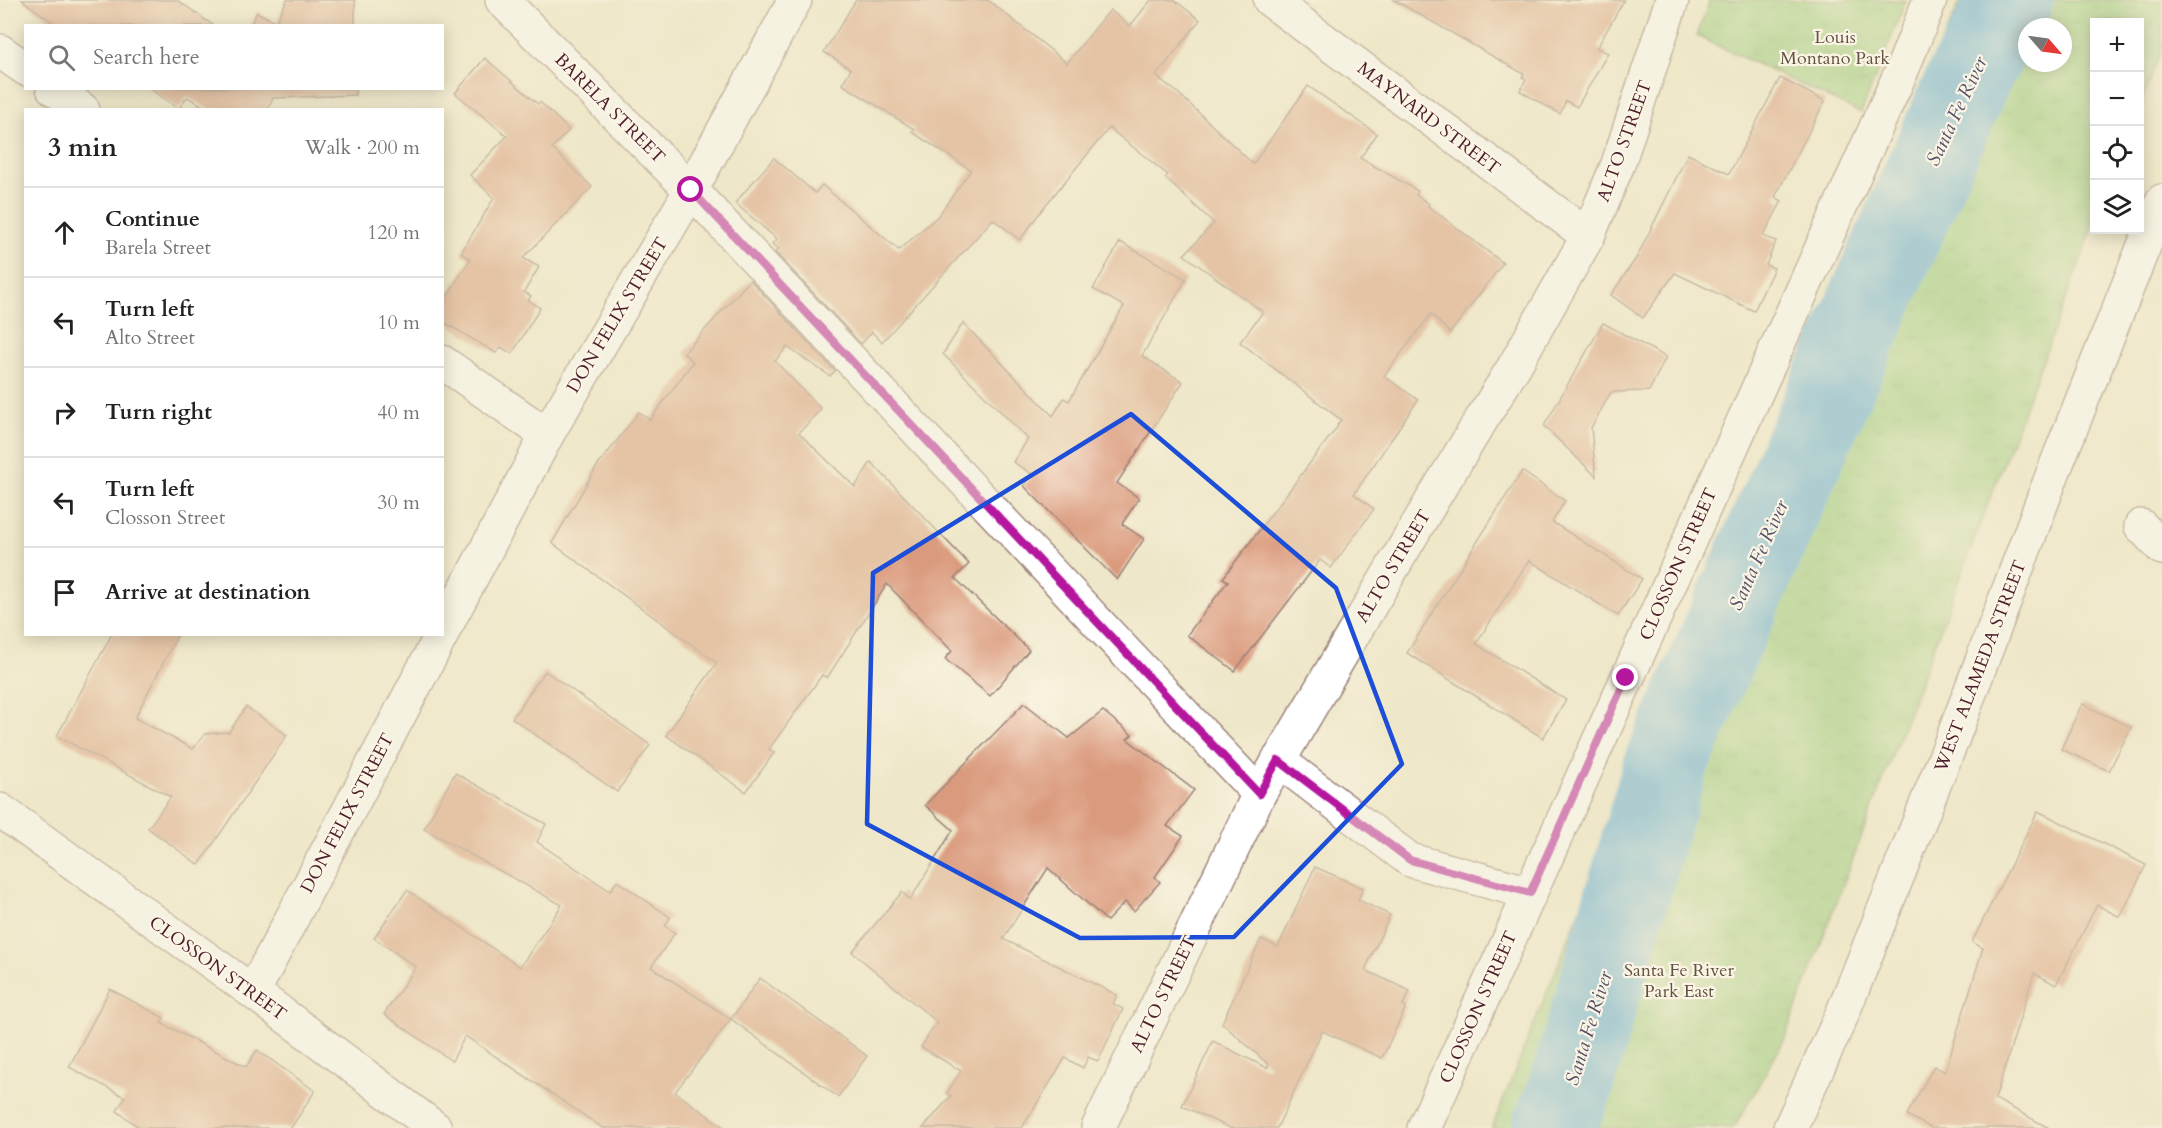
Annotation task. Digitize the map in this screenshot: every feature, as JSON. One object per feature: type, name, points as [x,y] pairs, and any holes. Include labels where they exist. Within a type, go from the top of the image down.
[{"type":"street","name":"BARELA STREET","points":[[502,0],[691,190],[1259,794]]},
{"type":"street","name":"DON FELIX STREET","points":[[444,630],[547,435],[691,190],[795,0]]},
{"type":"street","name":"MAYNARD STREET","points":[[1270,0],[1588,236]]},
{"type":"street","name":"ALTO STREET","points":[[1098,1128],[1259,794],[1437,492],[1515,365],[1588,236],[1618,164],[1672,0]]},
{"type":"street","name":"CLOSSON STREET","points":[[1424,1128],[1902,70],[1930,0]]},
{"type":"street","points":[[0,51],[24,68]]},
{"type":"street","points":[[56,90],[80,108]]},
{"type":"street","name":"WEST ALAMEDA STREET","points":[[1791,1128],[1841,1017],[1908,851],[2049,484],[2162,201]]},
{"type":"street","points":[[444,363],[547,435]]},
{"type":"street","name":"DON FELIX STREET","points":[[253,992],[441,636]]},
{"type":"street","points":[[1278,760],[1410,860],[1530,893]]},
{"type":"street","name":"CLOSSON STREET","points":[[0,810],[253,992],[435,1128]]},
{"type":"highlighted area","points":[[1131,414],[1336,588],[1402,764],[1234,937],[1080,938],[867,824],[873,573]]},
{"type":"green space","name":"Louis Montano Park","points":[[1710,0],[1906,0],[1861,113],[1697,36]]},
{"type":"green space","name":"Santa Fe River Park East","points":[[1961,0],[2162,0],[2162,48],[2144,96],[2144,18],[2090,18],[2091,234],[1784,1040],[1734,1128],[1492,1128],[1841,264]]},
{"type":"building","points":[[22,0],[177,0],[211,24],[55,24]]},
{"type":"building","points":[[287,0],[355,0],[355,24],[251,24],[257,12],[276,22]]},
{"type":"building","points":[[856,0],[988,0],[1067,63],[1110,10],[1130,26],[1151,0],[1174,0],[1200,20],[1156,76],[1178,93],[1253,164],[1308,86],[1377,134],[1360,158],[1418,191],[1416,195],[1429,204],[1428,206],[1503,263],[1450,333],[1431,314],[1384,376],[1418,400],[1354,494],[1374,509],[1331,568],[1320,560],[1235,671],[1187,635],[1228,581],[1223,578],[1341,420],[1240,342],[1263,312],[1184,255],[1214,223],[1165,178],[1168,175],[1109,128],[1020,240],[993,219],[882,342],[872,332],[861,344],[775,252],[779,249],[772,244],[777,239],[735,203],[774,158],[815,193],[822,185],[899,250],[938,216],[971,170],[912,132],[914,129],[842,84],[851,69],[824,52]]},
{"type":"building","points":[[1394,0],[1624,0],[1597,48],[1608,53],[1577,107],[1566,101],[1560,114],[1520,91],[1526,79],[1522,77],[1524,74]]},
{"type":"building","points":[[485,58],[538,104],[540,102],[569,130],[552,148],[592,187],[523,258],[539,267],[524,292],[531,296],[528,300],[540,308],[512,354],[501,347],[496,353],[444,322],[444,302],[470,259],[461,253],[494,198],[470,175],[507,136],[455,93]]},
{"type":"building","points":[[1780,78],[1825,101],[1775,197],[1782,201],[1763,236],[1776,241],[1766,265],[1774,268],[1754,311],[1675,273],[1643,318],[1611,295],[1637,257],[1688,154],[1729,174]]},
{"type":"building","points":[[152,90],[355,90],[355,95],[273,98],[268,108],[207,108],[187,97],[178,108]]},
{"type":"building","points":[[1120,242],[1186,279],[1142,356],[1183,382],[1117,483],[1139,498],[1122,524],[1144,539],[1117,580],[1024,486],[1032,474],[1013,462],[1028,439],[943,354],[963,323],[1053,416],[1064,398],[1069,401],[1124,306],[1093,289]]},
{"type":"building","points":[[750,280],[835,371],[830,376],[787,347],[775,361],[821,409],[799,433],[855,487],[871,462],[969,564],[955,578],[1029,650],[990,696],[945,659],[952,651],[887,584],[827,678],[822,675],[769,749],[774,753],[746,792],[666,735],[717,663],[552,543],[596,468],[639,412],[650,420],[693,362],[684,353]]},
{"type":"building","points":[[1603,323],[1666,357],[1649,391],[1611,392],[1591,428],[1596,476],[1544,426]]},
{"type":"building","points":[[1522,471],[1565,501],[1552,522],[1642,579],[1618,616],[1529,560],[1476,644],[1566,700],[1543,738],[1407,653]]},
{"type":"building","points":[[111,636],[177,636],[135,718],[193,749],[205,734],[229,732],[246,707],[287,735],[199,865],[148,828],[171,797],[57,736]]},
{"type":"building","points":[[545,671],[650,745],[617,792],[512,718]]},
{"type":"building","points":[[1024,703],[1069,738],[1103,711],[1132,735],[1127,739],[1194,790],[1167,826],[1183,836],[1155,877],[1160,882],[1134,911],[1125,902],[1107,921],[1048,868],[1003,939],[1117,995],[1113,1004],[1123,1009],[1098,1061],[1088,1057],[1083,1068],[1065,1058],[1022,1128],[923,1128],[951,1096],[947,1093],[961,1071],[921,1047],[937,1022],[852,952],[902,892],[910,900],[953,830],[925,805]]},
{"type":"building","points":[[2082,704],[2131,727],[2109,771],[2061,749]]},
{"type":"building","points":[[455,773],[546,824],[537,842],[610,891],[617,881],[670,917],[665,926],[675,933],[651,967],[731,1019],[675,1092],[725,1128],[603,1128],[465,1036],[452,1061],[384,1014],[416,967],[374,938],[407,890],[520,967],[562,905],[424,829]]},
{"type":"building","points":[[2038,811],[2146,865],[2120,917],[2097,905],[2056,985],[2034,973],[1995,1099],[2049,1128],[1931,1128],[1907,1115],[1934,1066],[1945,1072],[1983,948],[1972,942]]},
{"type":"building","points":[[1315,867],[1363,888],[1358,900],[1390,915],[1365,970],[1410,991],[1403,1005],[1406,1007],[1382,1058],[1322,1031],[1277,1128],[1230,1128],[1182,1106],[1213,1041],[1267,1068],[1269,1065],[1222,1023],[1261,939],[1278,947]]},
{"type":"building","points":[[760,978],[867,1056],[838,1097],[731,1019]]},
{"type":"building","points":[[110,989],[164,1018],[161,1023],[246,1067],[257,1050],[315,1091],[291,1128],[140,1128],[117,1111],[125,1097],[69,1067]]},
{"type":"waterway","name":"Santa Fe River","points":[[1554,1128],[1571,1086],[1666,764],[1968,79],[2011,0]]},
{"type":"route","points":[[691,190],[1259,794],[1278,760],[1410,860],[1530,893],[1626,678]]}]
